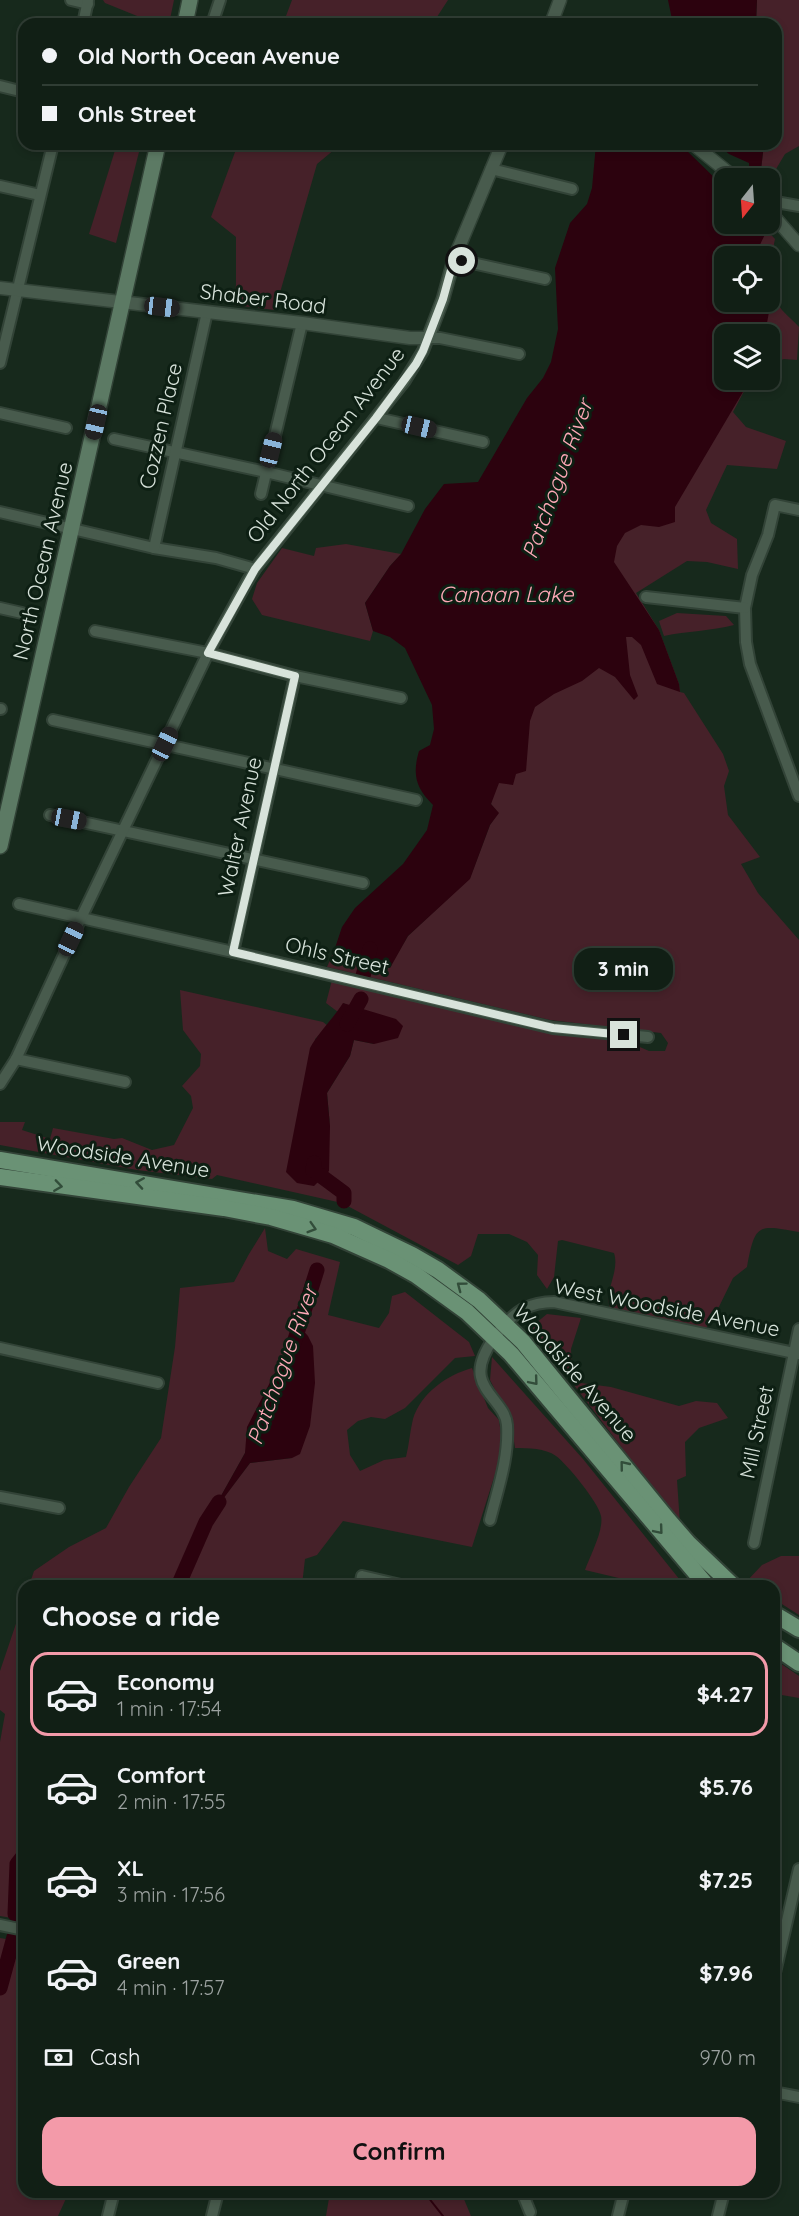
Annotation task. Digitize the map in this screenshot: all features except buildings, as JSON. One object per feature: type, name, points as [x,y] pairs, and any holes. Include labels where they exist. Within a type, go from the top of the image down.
[{"type":"main road","points":[[186,18],[190,0]]},
{"type":"main road","name":"North Ocean Avenue","points":[[0,846],[5,805],[72,529],[157,150]]},
{"type":"main road","name":"Woodside Avenue","points":[[0,1160],[260,1202],[324,1217],[368,1233],[426,1262],[472,1295],[702,1580]]},
{"type":"main road","name":"Woodside Avenue","points":[[0,1177],[240,1211],[316,1229],[367,1250],[416,1275],[500,1330],[556,1381],[675,1528],[726,1580]]},
{"type":"main road","points":[[780,1618],[799,1629]]},
{"type":"main road","points":[[780,1650],[799,1663]]},
{"type":"street","points":[[71,0],[88,2],[84,18]]},
{"type":"street","points":[[214,18],[220,0]]},
{"type":"street","points":[[554,18],[560,0]]},
{"type":"street","points":[[0,86],[18,90]]},
{"type":"street","points":[[0,363],[51,150]]},
{"type":"street","name":"Old North Ocean Avenue","points":[[0,1084],[16,1059],[208,653],[255,569],[376,418],[416,364],[443,299],[454,259],[499,150]]},
{"type":"street","points":[[700,150],[723,168]]},
{"type":"street","points":[[491,169],[572,189]]},
{"type":"street","points":[[0,186],[40,195]]},
{"type":"street","points":[[780,203],[799,206]]},
{"type":"street","points":[[780,223],[799,245]]},
{"type":"street","points":[[454,259],[545,279]]},
{"type":"street","name":"Shaber Road","points":[[0,288],[302,322],[410,338],[440,338],[519,354]]},
{"type":"street","name":"Cozzen Place","points":[[154,548],[207,312]]},
{"type":"street","points":[[261,494],[302,322]]},
{"type":"street","points":[[0,413],[66,428]]},
{"type":"street","points":[[376,418],[483,442]]},
{"type":"street","points":[[114,439],[408,506]]},
{"type":"street","points":[[799,510],[775,505],[768,535],[752,575],[745,608],[746,642],[750,664],[795,773],[799,796]]},
{"type":"street","points":[[0,512],[154,548],[216,558],[255,569]]},
{"type":"street","points":[[646,597],[745,608]]},
{"type":"street","points":[[0,608],[22,613]]},
{"type":"street","points":[[95,631],[208,653],[295,676],[401,698]]},
{"type":"street","name":"Walter Avenue","points":[[233,952],[295,676]]},
{"type":"street","points":[[53,720],[416,800]]},
{"type":"street","points":[[50,815],[363,883]]},
{"type":"street","name":"Ohls Street","points":[[19,904],[553,1028],[648,1037]]},
{"type":"street","points":[[16,1059],[125,1082]]},
{"type":"street","name":"West Woodside Avenue","points":[[500,1330],[518,1313],[531,1306],[554,1302],[796,1354]]},
{"type":"street","name":"Mill Street","points":[[754,1543],[796,1354],[799,1329]]},
{"type":"street","points":[[490,1520],[507,1454],[507,1421],[480,1374],[482,1361],[500,1330]]},
{"type":"street","points":[[0,1348],[158,1383]]},
{"type":"street","points":[[0,1497],[59,1508]]},
{"type":"street","points":[[780,1951],[799,1869]]},
{"type":"street","points":[[0,1925],[18,1929]]},
{"type":"street","points":[[780,2093],[799,2097]]},
{"type":"street","points":[[108,2216],[112,2198]]},
{"type":"street","points":[[212,2216],[216,2198]]},
{"type":"street","points":[[524,2198],[530,2212]]},
{"type":"street","points":[[618,2216],[622,2198]]},
{"type":"street","points":[[718,2216],[722,2198]]},
{"type":"shaded area","points":[[103,0],[174,0],[170,18],[142,18],[105,3]]},
{"type":"shaded area","points":[[292,0],[448,0],[436,18],[285,18]]},
{"type":"shaded area","points":[[757,0],[799,0],[799,146],[785,154],[777,168],[761,168],[763,150],[782,150],[782,18],[756,18]]},
{"type":"shaded area","points":[[115,150],[139,150],[116,243],[89,234]]},
{"type":"shaded area","points":[[236,150],[334,150],[317,164],[275,310],[234,305],[236,237],[211,217]]},
{"type":"shaded area","points":[[753,234],[770,234],[775,239],[774,246],[742,246]]},
{"type":"shaded area","points":[[780,307],[799,327],[797,360],[780,360],[780,324],[746,324],[748,312],[780,312]]},
{"type":"shaded area","points":[[717,390],[745,390],[733,412],[746,427],[786,441],[777,469],[727,465],[706,510],[711,523],[737,539],[738,569],[707,562],[687,561],[636,593],[659,630],[680,692],[684,693],[723,754],[729,771],[724,786],[728,815],[760,857],[741,864],[758,893],[799,940],[799,1232],[774,1228],[760,1230],[753,1242],[747,1267],[733,1278],[713,1319],[706,1328],[610,1308],[609,1294],[615,1267],[614,1253],[562,1240],[558,1241],[554,1277],[547,1289],[537,1275],[538,1255],[527,1242],[509,1234],[478,1234],[471,1256],[458,1265],[342,1203],[217,1175],[212,1179],[137,1170],[0,1145],[0,1122],[25,1122],[22,1130],[50,1139],[53,1128],[114,1139],[122,1138],[152,1150],[174,1145],[193,1108],[191,1096],[182,1086],[200,1066],[201,1054],[183,1030],[180,990],[323,1022],[328,1026],[315,1039],[330,1126],[327,1093],[350,1056],[354,1040],[374,1044],[344,1003],[338,1012],[326,1003],[332,980],[555,1033],[626,1041],[649,1051],[665,1051],[668,1043],[661,1033],[550,1020],[327,967],[334,951],[365,968],[389,968],[408,936],[470,878],[490,825],[498,813],[491,804],[511,694]]},
{"type":"shaded area","points":[[346,544],[401,554],[365,603],[373,631],[370,641],[262,615],[252,599],[257,583],[282,548],[314,556],[316,548]]},
{"type":"shaded area","points":[[677,613],[726,616],[734,625],[664,636],[659,621]]},
{"type":"shaded area","points":[[265,1228],[268,1251],[287,1259],[296,1249],[340,1262],[328,1315],[379,1328],[389,1313],[392,1296],[405,1292],[469,1342],[475,1356],[455,1358],[405,1408],[385,1419],[371,1417],[358,1421],[347,1430],[350,1455],[360,1471],[384,1460],[406,1457],[413,1419],[422,1401],[444,1380],[472,1368],[488,1408],[499,1420],[503,1449],[472,1547],[343,1521],[317,1555],[305,1559],[303,1580],[31,1580],[34,1571],[69,1547],[106,1528],[161,1438],[175,1347],[180,1288],[234,1282]],"holes":[[[299,1327],[292,1458],[250,1463],[211,1514],[245,1453],[274,1375]]]},
{"type":"shaded area","points":[[547,1314],[581,1318],[571,1349],[572,1371],[581,1383],[611,1387],[679,1406],[696,1401],[717,1403],[728,1418],[699,1428],[685,1442],[686,1476],[677,1480],[680,1524],[532,1330],[536,1323]]},
{"type":"shaded area","points":[[492,1357],[583,1459],[680,1580],[627,1580],[585,1570],[596,1543],[601,1522],[595,1502],[582,1484],[552,1453],[531,1448],[515,1448],[511,1421],[490,1380]]},
{"type":"shaded area","points":[[781,1556],[799,1556],[799,1615],[780,1603],[780,1580],[748,1580],[762,1565]]},
{"type":"shaded area","points":[[18,1618],[18,1919],[0,1916],[0,1742],[5,1714],[0,1710],[0,1671]]},
{"type":"shaded area","points":[[780,1663],[799,1676],[799,1698],[780,1695]]},
{"type":"shaded area","points":[[0,1938],[18,1941],[18,2198],[66,2198],[58,2216],[0,2216]]},
{"type":"shaded area","points":[[329,2198],[464,2198],[471,2216],[326,2216]]},
{"type":"water","points":[[668,0],[757,0],[756,18],[672,18]]},
{"type":"water","name":"Canaan Lake","points":[[595,150],[686,150],[714,177],[714,234],[765,234],[759,246],[714,246],[714,312],[769,312],[767,324],[714,324],[714,390],[744,390],[675,507],[675,522],[659,527],[641,525],[625,533],[617,546],[614,562],[659,630],[680,692],[657,684],[641,645],[632,637],[626,637],[630,675],[638,696],[634,700],[615,677],[599,668],[582,681],[554,694],[535,707],[530,721],[526,771],[516,774],[513,785],[499,783],[491,804],[499,813],[490,825],[470,879],[408,936],[390,968],[365,968],[334,951],[342,927],[355,908],[403,864],[427,830],[433,805],[419,787],[416,767],[419,751],[430,745],[434,729],[432,705],[405,648],[390,637],[373,631],[365,603],[401,554],[425,509],[444,484],[478,482],[527,398],[543,378],[551,362],[558,329],[555,268],[570,223],[587,204],[592,188]]},
{"type":"water","points":[[724,150],[763,150],[761,168],[749,168],[749,163]]},
{"type":"water","points":[[343,1003],[396,1019],[403,1026],[398,1038],[374,1044],[354,1040],[350,1056],[327,1093],[330,1126],[329,1171],[314,1186],[297,1183],[286,1172],[310,1048]]},
{"type":"water","points":[[299,1326],[313,1346],[315,1383],[310,1426],[300,1454],[292,1458],[250,1463],[208,1519],[245,1453],[247,1427]]},
{"type":"waterway","name":"Patchogue River","points":[[363,976],[370,949]]},
{"type":"waterway","name":"Patchogue River","points":[[347,1024],[361,999]]},
{"type":"waterway","name":"Patchogue River","points":[[314,1163],[313,1170],[344,1193],[344,1201]]},
{"type":"waterway","name":"Patchogue River","points":[[293,1346],[317,1270]]},
{"type":"waterway","name":"Patchogue River","points":[[181,1580],[206,1522],[219,1502]]},
{"type":"waterway","name":"Patchogue River","points":[[15,1914],[18,1863]]},
{"type":"waterway","name":"Patchogue River","points":[[0,1988],[14,1937]]},
{"type":"waterway","points":[[429,2198],[443,2216]]},
{"type":"route","points":[[462,261],[454,259],[443,299],[416,364],[376,418],[255,569],[208,653],[295,676],[233,952],[553,1028],[624,1035]]}]
